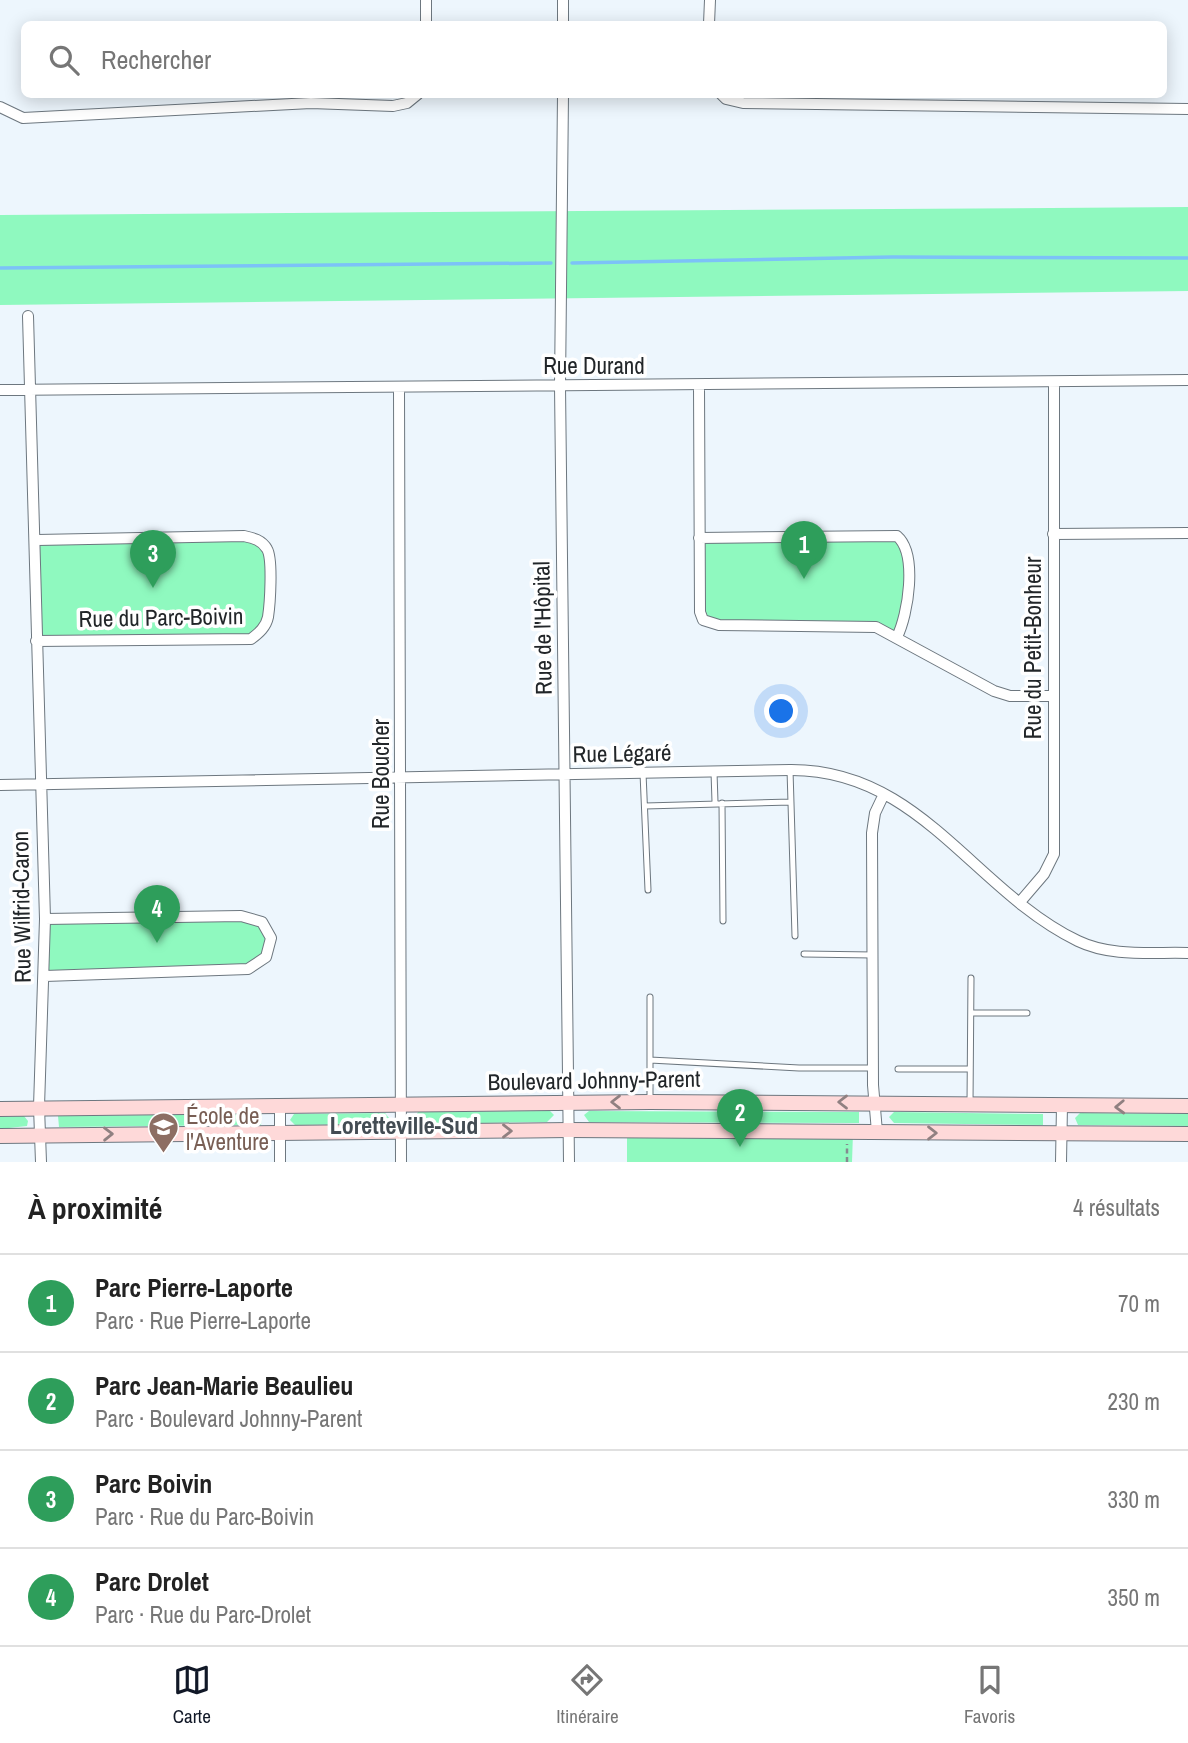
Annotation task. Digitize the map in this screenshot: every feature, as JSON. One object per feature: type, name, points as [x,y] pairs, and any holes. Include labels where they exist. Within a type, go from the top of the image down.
[{"type":"street","points":[[426,0],[426,21]]},
{"type":"street","points":[[563,0],[563,21]]},
{"type":"street","points":[[709,21],[710,0]]},
{"type":"street","points":[[0,107],[23,118],[311,103],[393,106],[407,103],[413,98]]},
{"type":"street","name":"Rue de l'Hôpital","points":[[563,98],[560,386],[569,1162]]},
{"type":"street","points":[[725,98],[743,103],[1188,109]]},
{"type":"street","name":"Rue Wilfrid-Caron","points":[[28,316],[37,540],[36,640],[45,919],[39,1107],[41,1162]]},
{"type":"street","name":"Rue Durand","points":[[0,390],[1188,380]]},
{"type":"street","name":"Rue du Petit-Bonheur","points":[[1020,902],[1044,874],[1054,854],[1054,383]]},
{"type":"street","points":[[699,386],[700,612],[703,620],[710,624],[876,627],[993,691],[1010,696],[1053,696]]},
{"type":"street","name":"Rue Boucher","points":[[400,387],[401,1162]]},
{"type":"street","points":[[1053,534],[1188,533]]},
{"type":"street","name":"Rue du Parc-Boivin","points":[[36,640],[251,639],[259,633],[268,617],[270,560],[263,544],[255,538],[244,536],[37,540]]},
{"type":"street","points":[[699,538],[897,536],[905,543],[908,605],[897,637]]},
{"type":"street","name":"Rue Légaré","points":[[0,785],[790,770],[839,776],[859,781],[884,794],[935,827],[1052,927],[1097,948],[1188,953]]},
{"type":"street","points":[[877,1132],[872,833],[875,813],[884,794]]},
{"type":"street","points":[[45,919],[241,916],[262,922],[271,938],[266,957],[248,969],[45,976]]},
{"type":"street","name":"Boulevard Johnny-Parent","points":[[0,1109],[650,1101],[1188,1106]]},
{"type":"street","points":[[1061,1162],[1062,1105]]},
{"type":"street","points":[[279,1106],[280,1162]]},
{"type":"street","points":[[0,1136],[569,1130],[1188,1134]]},
{"type":"lane","points":[[790,770],[795,936]]},
{"type":"lane","points":[[714,772],[718,802],[723,921]]},
{"type":"lane","points":[[643,773],[648,890]]},
{"type":"lane","points":[[645,806],[791,802]]},
{"type":"lane","points":[[804,954],[873,955]]},
{"type":"lane","points":[[970,1104],[971,978]]},
{"type":"lane","points":[[650,997],[650,1101]]},
{"type":"lane","points":[[971,1013],[1027,1013]]},
{"type":"lane","points":[[650,1060],[799,1068],[874,1068]]},
{"type":"lane","points":[[898,1069],[970,1069]]},
{"type":"path","points":[[847,1133],[847,1162]]},
{"type":"green space","points":[[1188,207],[1188,291],[0,305],[0,215]]},
{"type":"green space","points":[[244,536],[268,551],[268,617],[251,639],[36,641],[37,540]]},
{"type":"green space","points":[[886,536],[905,543],[908,605],[897,637],[876,627],[703,620],[699,538]]},
{"type":"green space","points":[[45,919],[252,919],[271,938],[258,964],[45,976]]},
{"type":"green space","points":[[550,1111],[554,1115],[547,1122],[419,1124],[414,1119],[418,1112]]},
{"type":"green space","points":[[589,1111],[859,1112],[859,1123],[589,1122],[584,1115]]},
{"type":"green space","points":[[894,1112],[1043,1114],[1043,1125],[894,1123],[889,1117]]},
{"type":"green space","points":[[385,1113],[389,1118],[384,1124],[295,1125],[290,1120],[294,1114]]},
{"type":"green space","points":[[1080,1113],[1188,1114],[1188,1126],[1078,1125],[1075,1118]]},
{"type":"green space","points":[[262,1114],[261,1125],[59,1127],[58,1116]]},
{"type":"green space","points":[[24,1116],[28,1121],[27,1126],[0,1129],[0,1117]]},
{"type":"green space","points":[[627,1131],[853,1133],[852,1162],[627,1162]]},
{"type":"waterway","points":[[572,263],[893,257],[1188,258]]},
{"type":"waterway","points":[[0,268],[551,263]]},
{"type":"place","name":"Parc Pierre-Laporte","points":[[804,579]]},
{"type":"place","name":"Parc Boivin","points":[[153,588]]},
{"type":"place","name":"Parc Drolet","points":[[157,943]]},
{"type":"place","name":"Parc Jean-Marie Beaulieu","points":[[740,1147]]},
{"type":"place","name":"École de l'Aventure","points":[[163,1155]]},
{"type":"district","name":"Loretteville-Sud","points":[[404,1125]]}]
